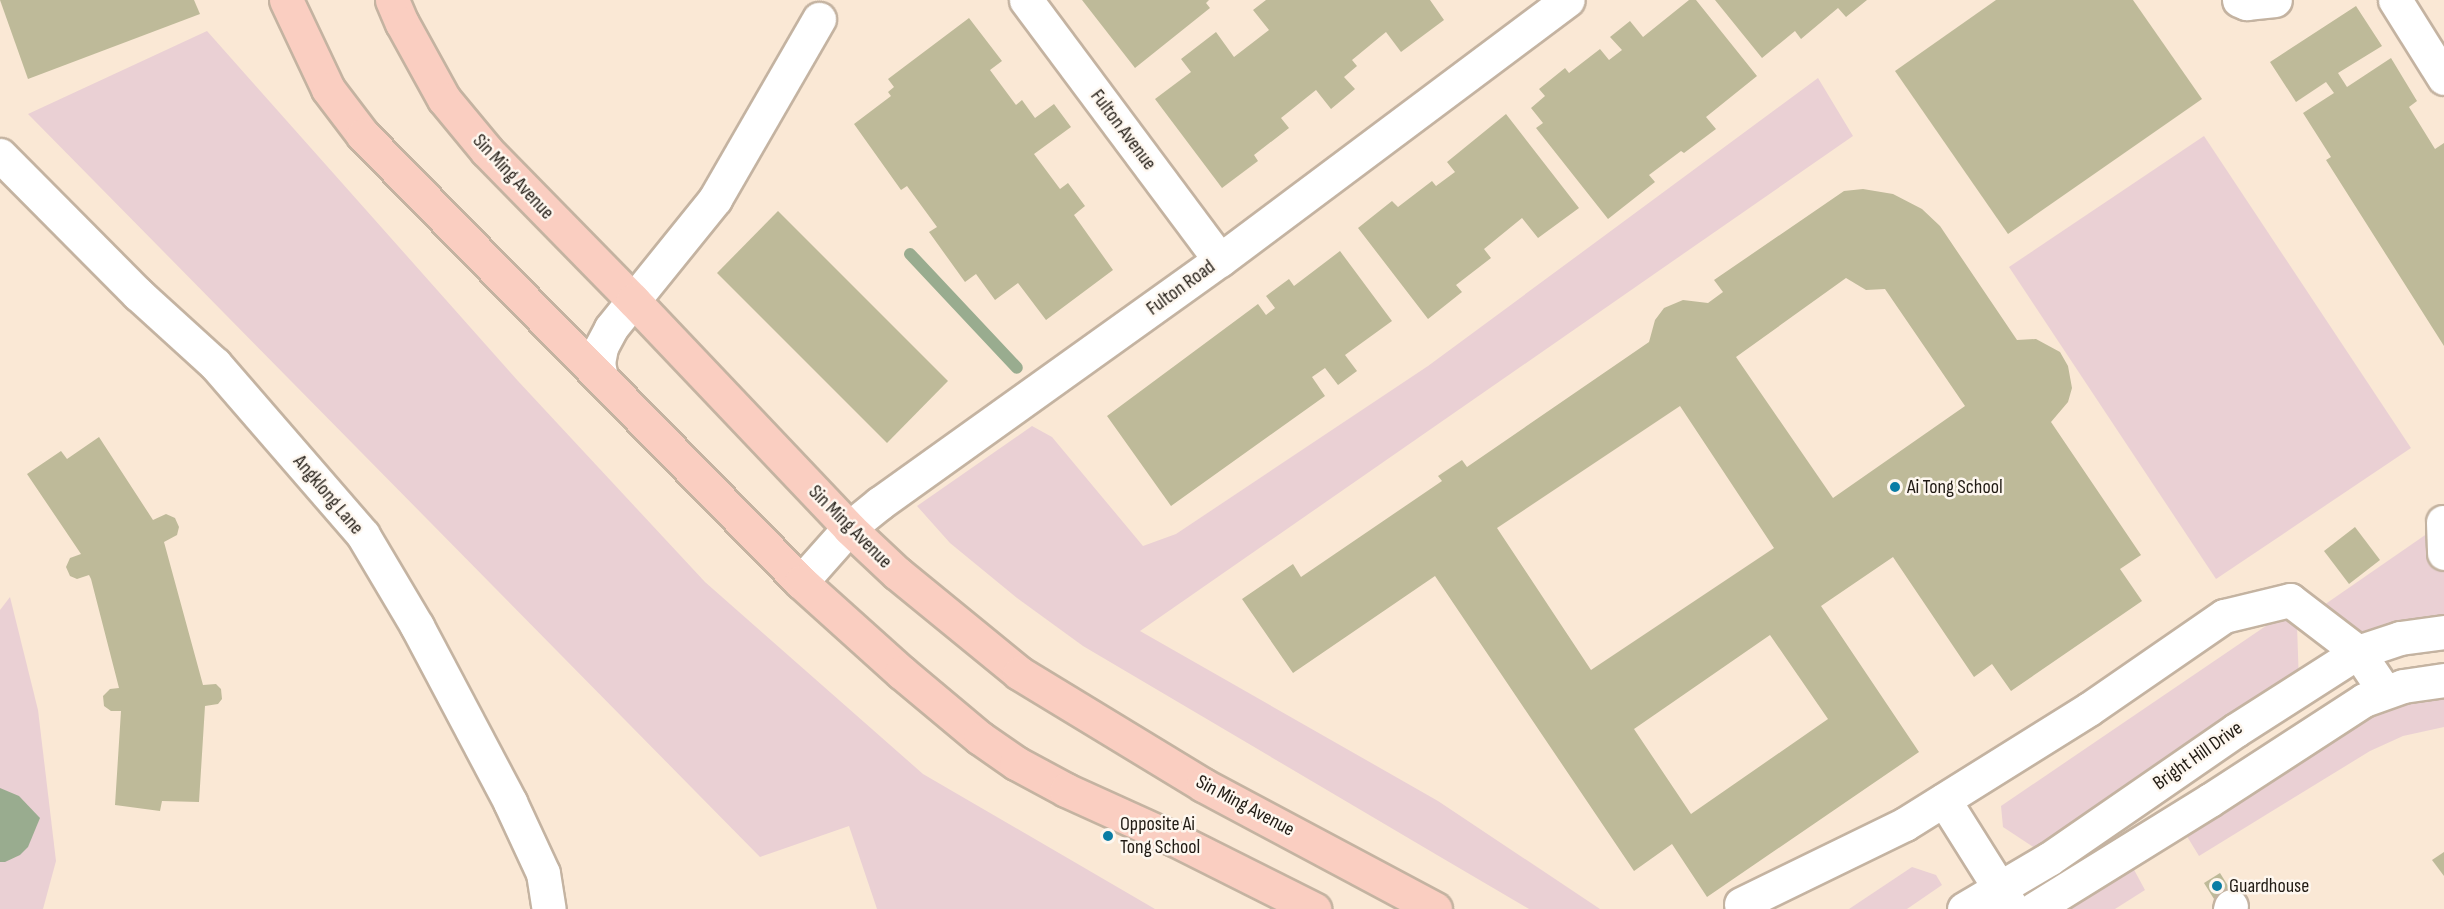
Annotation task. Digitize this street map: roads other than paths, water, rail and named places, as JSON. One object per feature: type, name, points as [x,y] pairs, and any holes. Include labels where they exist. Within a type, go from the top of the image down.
[{"type":"main road","points":[[286,0],[328,89],[363,135],[801,582],[901,672],[980,738],[1016,763],[1066,790],[1174,839],[1314,909]]},
{"type":"main road","name":"Sin Ming Avenue","points":[[392,0],[402,24],[451,108],[487,151],[633,300],[849,528],[897,573],[1019,673],[1203,785],[1435,909]]},
{"type":"street","name":"Fulton Avenue","points":[[1026,0],[1220,260]]},
{"type":"street","name":"Fulton Road","points":[[801,582],[849,528],[880,503],[1220,260],[1567,0]]},
{"type":"street","points":[[2239,0],[2246,3],[2275,0]]},
{"type":"street","points":[[2395,0],[2433,38],[2444,78]]},
{"type":"street","points":[[601,378],[598,363],[601,347],[610,328],[715,199],[819,19]]},
{"type":"street","name":"Angklong Lane","points":[[0,155],[138,294],[215,364],[363,535],[417,626],[510,802],[543,873],[549,909]]},
{"type":"street","points":[[555,332],[573,337],[590,337],[610,328]]},
{"type":"street","points":[[1741,904],[1905,824],[2089,709],[2224,616],[2290,600],[2358,652],[2385,693]]},
{"type":"street","name":"Bright Hill Drive","points":[[1964,909],[2006,898],[2049,859],[2245,724],[2358,652],[2400,638],[2444,632]]},
{"type":"street","name":"Bright Hill Drive","points":[[2034,909],[2355,705],[2403,686],[2444,680]]},
{"type":"street","points":[[2154,787],[2177,820]]},
{"type":"street","points":[[1944,800],[2006,898]]},
{"type":"waterway","points":[[910,254],[1017,368]]},
{"type":"place","name":"Ai Tong School","points":[[1895,487]]},
{"type":"place","name":"Opposite Ai Tong School","points":[[1108,836]]},
{"type":"place","name":"Guardhouse","points":[[2217,886]]}]
